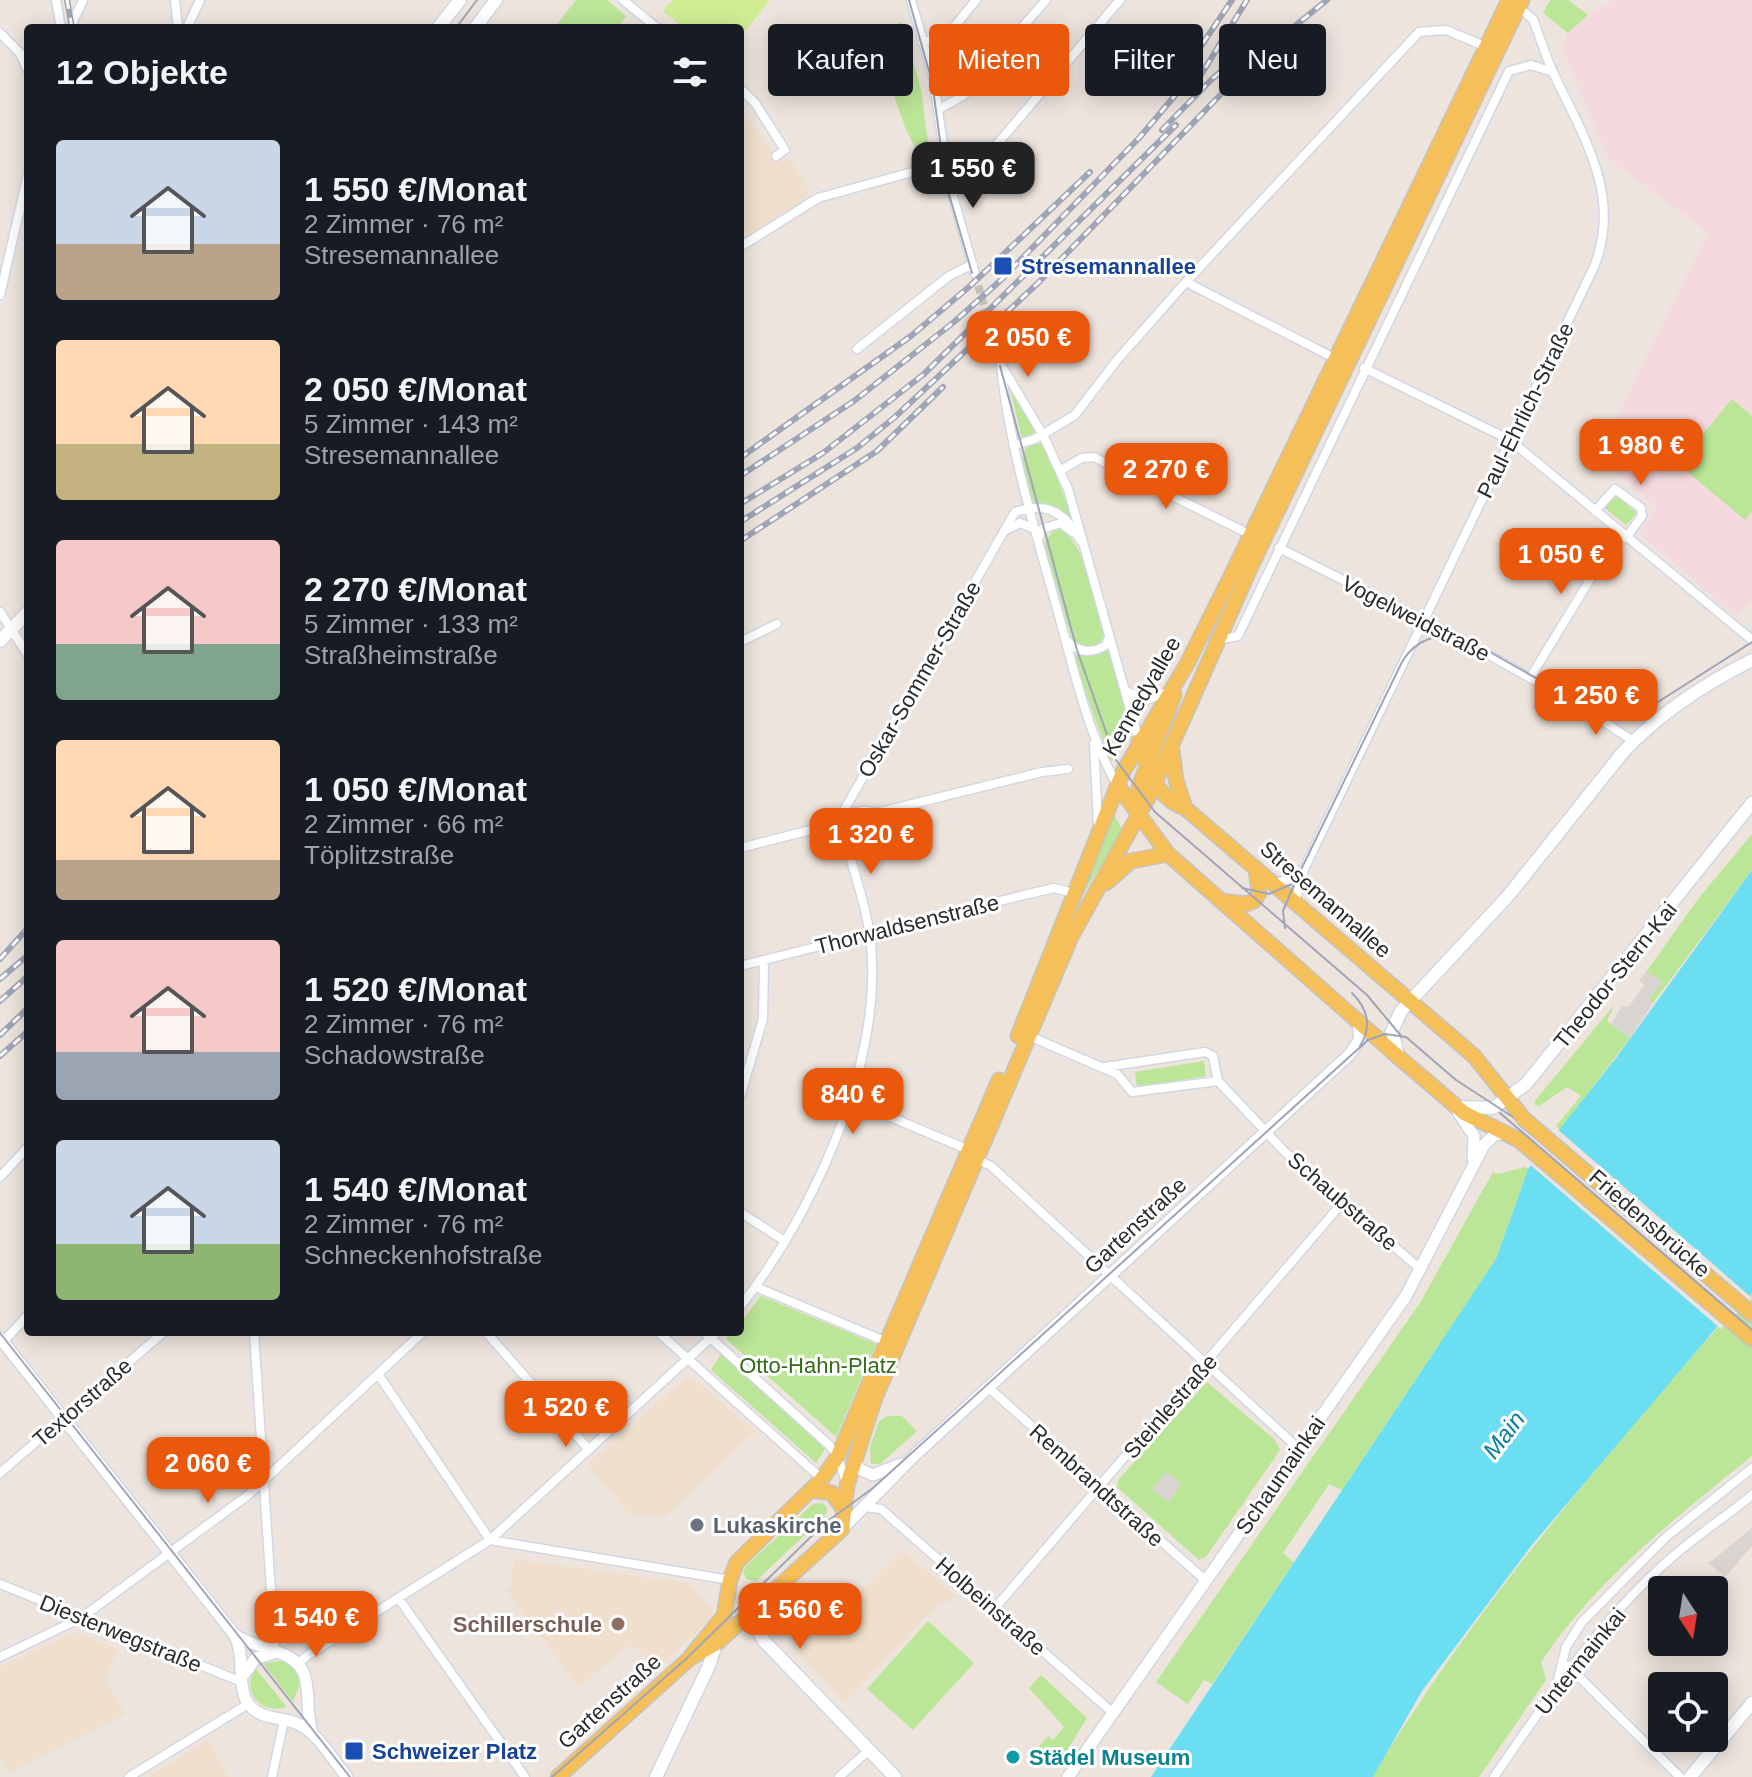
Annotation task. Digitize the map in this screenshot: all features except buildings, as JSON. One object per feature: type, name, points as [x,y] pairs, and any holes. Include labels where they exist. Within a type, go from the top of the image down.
[{"type":"main road","points":[[441,24],[460,0]]},
{"type":"main road","points":[[478,24],[496,0]]},
{"type":"main road","name":"Kennedyallee","points":[[855,1459],[875,1398],[1118,786],[1139,741],[1187,664],[1502,14],[1517,2]]},
{"type":"main road","name":"Kennedyallee","points":[[850,1432],[1028,1035],[1094,894],[1155,783],[1218,640],[1517,2]]},
{"type":"main road","points":[[0,641],[24,616]]},
{"type":"main road","points":[[1398,1056],[1392,1029],[1410,1000],[1508,896],[1633,741],[1697,692],[1752,660]]},
{"type":"main road","points":[[1138,816],[1138,793],[1146,766],[1187,664]]},
{"type":"main road","name":"Stresemannallee","points":[[1139,741],[1146,766],[1171,803],[1185,808],[1481,1063],[1531,1125]]},
{"type":"main road","points":[[1173,743],[1172,760],[1185,808]]},
{"type":"main road","name":"Stresemannallee","points":[[1118,786],[1168,854],[1221,901],[1454,1105],[1514,1137]]},
{"type":"main road","name":"Theodor-Stern-Kai","points":[[1508,1100],[1559,1045],[1752,803]]},
{"type":"main road","points":[[1094,894],[1131,861],[1168,854]]},
{"type":"main road","points":[[1221,901],[1246,904],[1256,899],[1259,891],[1256,869]]},
{"type":"main road","points":[[1454,1105],[1489,1109],[1508,1100]]},
{"type":"main road","name":"Friedensbrücke","points":[[1531,1125],[1752,1314]]},
{"type":"main road","name":"Friedensbrücke","points":[[1514,1137],[1752,1339]]},
{"type":"main road","name":"Gartenstraße","points":[[558,1777],[690,1658],[724,1616],[730,1580],[743,1554],[822,1479],[850,1432]]},
{"type":"main road","points":[[843,1518],[847,1485],[855,1459]]},
{"type":"main road","points":[[811,1490],[832,1493],[843,1518]]},
{"type":"main road","name":"Gartenstraße","points":[[690,1658],[717,1643],[756,1609],[843,1518]]},
{"type":"main road","points":[[730,1580],[735,1609],[756,1609],[754,1623],[764,1641],[895,1777]]},
{"type":"main road","points":[[656,1777],[717,1643],[724,1616]]},
{"type":"main road","points":[[1690,1777],[1752,1703]]},
{"type":"street","points":[[56,0],[60,24]]},
{"type":"street","points":[[72,24],[83,0]]},
{"type":"street","points":[[175,0],[178,24]]},
{"type":"street","points":[[189,24],[200,0]]},
{"type":"street","points":[[623,0],[652,24]]},
{"type":"street","points":[[857,349],[949,276],[974,269],[945,167],[939,109],[911,0]]},
{"type":"street","points":[[923,43],[951,31],[976,0]]},
{"type":"street","points":[[939,109],[963,96],[1046,0]]},
{"type":"street","points":[[744,244],[818,198],[945,167],[981,163],[1120,0]]},
{"type":"street","name":"Paul-Ehrlich-Straße","points":[[1295,903],[1304,869],[1594,267],[1605,227],[1605,199],[1598,170],[1553,72],[1533,19],[1517,2]]},
{"type":"street","points":[[1016,445],[1043,435],[1075,415],[1117,360],[1186,282],[1419,32],[1446,30],[1487,47]]},
{"type":"street","points":[[0,33],[20,53],[24,62]]},
{"type":"street","name":"Kennedyallee","points":[[1218,640],[1238,636],[1509,71],[1527,64],[1553,72]]},
{"type":"street","points":[[744,92],[755,103],[785,150],[776,156]]},
{"type":"street","points":[[0,295],[24,191]]},
{"type":"street","points":[[1186,282],[1336,359]]},
{"type":"street","name":"Stresemannallee","points":[[1118,786],[1094,734],[1033,528],[1001,365],[1061,470],[1139,741]]},
{"type":"street","points":[[1364,368],[1510,440],[1752,640]]},
{"type":"street","points":[[1061,470],[1082,458],[1094,457],[1251,535]]},
{"type":"street","points":[[1530,678],[1623,535],[1642,516],[1641,508],[1615,489],[1595,511]]},
{"type":"street","name":"Stresemannallee","points":[[1028,507],[1052,509],[1064,515],[1081,541]]},
{"type":"street","name":"Oskar-Sommer-Straße","points":[[842,822],[849,802],[1000,537],[1015,512],[1028,507]]},
{"type":"street","points":[[1038,541],[1042,529],[1061,523],[1081,541]]},
{"type":"street","points":[[1000,537],[1015,524],[1033,528]]},
{"type":"street","name":"Vogelweidstraße","points":[[1279,548],[1424,620],[1577,704],[1633,741]]},
{"type":"street","points":[[0,612],[24,649]]},
{"type":"street","points":[[744,640],[777,624]]},
{"type":"street","points":[[1066,639],[1077,650],[1090,652],[1106,645],[1109,637]]},
{"type":"street","points":[[1125,691],[1147,700],[1167,692]]},
{"type":"street","name":"Stresemannallee","points":[[1094,734],[1097,834]]},
{"type":"street","points":[[744,847],[842,822],[868,820],[876,813],[1042,772],[1068,769]]},
{"type":"street","points":[[744,1302],[783,1240],[822,1166],[861,1067],[869,1016],[872,960],[842,822]]},
{"type":"street","points":[[1273,883],[1292,879],[1304,869]]},
{"type":"street","name":"Thorwaldsenstraße","points":[[744,965],[1054,888],[1074,893]]},
{"type":"street","points":[[744,1083],[763,1019],[764,960]]},
{"type":"street","name":"Gartenstraße","points":[[843,1518],[865,1507],[915,1455],[1356,1048],[1360,1029],[1353,1015]]},
{"type":"street","points":[[1028,1035],[1117,1074],[1129,1091],[1136,1093],[1218,1081]]},
{"type":"street","name":"Schaubstraße","points":[[1102,1068],[1205,1052],[1213,1056],[1218,1081],[1267,1133],[1419,1268]]},
{"type":"street","points":[[850,1100],[973,1154],[991,1166],[1299,1449]]},
{"type":"street","name":"Stresemannallee","points":[[1454,1105],[1474,1138]]},
{"type":"street","name":"Schaumainkai","points":[[1068,1777],[1406,1296],[1473,1163],[1491,1136],[1514,1137]]},
{"type":"street","name":"Schaumainkai","points":[[1473,1163],[1474,1138]]},
{"type":"street","points":[[0,1177],[24,1151]]},
{"type":"street","name":"Steinlestraße","points":[[995,1608],[1343,1202]]},
{"type":"street","points":[[744,1215],[783,1240]]},
{"type":"street","points":[[756,1287],[888,1342]]},
{"type":"street","points":[[24,1319],[1,1339],[234,1634],[240,1646],[248,1704]]},
{"type":"street","name":"Textorstraße","points":[[0,1473],[159,1336]]},
{"type":"street","points":[[254,1336],[278,1653]]},
{"type":"street","points":[[0,1657],[81,1618],[265,1481],[419,1336]]},
{"type":"street","points":[[489,1336],[589,1450]]},
{"type":"street","points":[[662,1336],[822,1479]]},
{"type":"street","points":[[298,1664],[490,1540],[689,1360],[709,1336]]},
{"type":"street","points":[[713,1336],[838,1456],[847,1485]]},
{"type":"street","points":[[378,1374],[490,1540],[730,1580]]},
{"type":"street","name":"Rembrandtstraße","points":[[989,1388],[1206,1581]]},
{"type":"street","name":"Gartenstraße","points":[[855,1459],[859,1469],[879,1475],[915,1455]]},
{"type":"street","points":[[1557,1685],[1572,1634],[1626,1574],[1666,1537],[1752,1468]]},
{"type":"street","name":"Untermainkai","points":[[1494,1777],[1570,1668],[1670,1559],[1752,1495]]},
{"type":"street","name":"Holbeinstraße","points":[[865,1507],[881,1509],[1113,1713]]},
{"type":"street","name":"Diesterwegstraße","points":[[0,1584],[81,1618],[243,1678]]},
{"type":"street","points":[[399,1599],[525,1777]]},
{"type":"street","points":[[234,1634],[255,1647],[278,1653],[298,1664],[305,1677],[312,1733]]},
{"type":"street","points":[[243,1678],[256,1658],[278,1653]]},
{"type":"street","points":[[1562,1660],[1680,1777]]},
{"type":"street","points":[[270,1716],[292,1712],[305,1692]]},
{"type":"street","points":[[248,1704],[312,1733],[347,1777]]},
{"type":"street","points":[[129,1777],[248,1704]]},
{"type":"street","points":[[272,1777],[284,1720]]},
{"type":"street","points":[[839,1777],[869,1750]]},
{"type":"shaded area","points":[[1614,0],[1752,0],[1752,599],[1736,616],[1639,533],[1657,507],[1597,457],[1708,232],[1609,159],[1561,46],[1568,33],[1588,15]]},
{"type":"shaded area","points":[[744,113],[778,159],[791,160],[809,191],[805,199],[744,237]]},
{"type":"shaded area","points":[[1646,972],[1663,981],[1649,1000],[1653,1003],[1630,1038],[1611,1024],[1622,1006],[1629,1007],[1644,985],[1639,981]]},
{"type":"shaded area","points":[[689,1375],[755,1431],[664,1518],[630,1514],[587,1465]]},
{"type":"shaded area","points":[[1166,1472],[1181,1483],[1169,1503],[1152,1489]]},
{"type":"shaded area","points":[[1752,1528],[1752,1546],[1726,1576],[1709,1563]]},
{"type":"shaded area","points":[[902,1550],[958,1597],[935,1607],[845,1703],[798,1653]]},
{"type":"shaded area","name":"Schillerschule","points":[[514,1559],[688,1583],[716,1614],[656,1669],[636,1647],[627,1646],[579,1688],[506,1590],[511,1587]]},
{"type":"shaded area","points":[[75,1632],[118,1649],[105,1680],[125,1714],[8,1773],[0,1755],[0,1667]]},
{"type":"shaded area","points":[[207,1740],[229,1777],[149,1777]]},
{"type":"green space","points":[[576,0],[607,0],[626,16],[620,24],[557,24]]},
{"type":"green space","points":[[672,0],[770,0],[744,32],[744,24],[679,24],[663,11]]},
{"type":"green space","points":[[1550,0],[1568,0],[1588,15],[1568,33],[1543,13]]},
{"type":"green space","points":[[913,61],[921,89],[930,158],[923,159],[903,122],[894,96],[913,96]]},
{"type":"green space","points":[[1011,393],[1015,394],[1037,431],[1022,439]]},
{"type":"green space","points":[[1732,399],[1752,416],[1752,511],[1745,520],[1678,464]]},
{"type":"green space","points":[[1035,443],[1044,444],[1075,525],[1057,509],[1033,505],[1022,461],[1025,449]]},
{"type":"green space","points":[[1616,495],[1637,513],[1626,525],[1605,508]]},
{"type":"green space","points":[[1055,528],[1065,532],[1073,541],[1093,587],[1104,630],[1102,640],[1093,647],[1080,648],[1071,637],[1044,543]]},
{"type":"green space","points":[[1109,645],[1132,721],[1111,762],[1072,655],[1095,655]]},
{"type":"green space","points":[[1112,811],[1122,829],[1076,907]]},
{"type":"green space","points":[[1752,834],[1752,870],[1653,1003],[1649,1000],[1655,978],[1646,972],[1698,899]]},
{"type":"green space","points":[[1615,1004],[1607,1021],[1630,1038],[1560,1130],[1556,1126],[1581,1096],[1567,1087],[1538,1107],[1534,1102]]},
{"type":"green space","points":[[1204,1061],[1206,1076],[1137,1087],[1135,1072]]},
{"type":"green space","points":[[1525,1167],[1528,1169],[1496,1259],[1342,1490],[1329,1484],[1283,1553],[1294,1562],[1212,1684],[1204,1680],[1188,1704],[1156,1682],[1420,1303],[1493,1172],[1498,1174]]},
{"type":"green space","points":[[1752,1293],[1752,1456],[1639,1551],[1563,1632],[1541,1662],[1546,1680],[1479,1777],[1372,1777],[1459,1645],[1522,1562],[1669,1383]]},
{"type":"green space","name":"Otto-Hahn-Platz","points":[[761,1296],[876,1344],[836,1437],[726,1339],[728,1336],[744,1336],[744,1318]]},
{"type":"green space","points":[[721,1354],[825,1449],[816,1463],[711,1370]]},
{"type":"green space","points":[[1207,1382],[1275,1440],[1280,1450],[1206,1557],[1199,1560],[1117,1487],[1118,1480]]},
{"type":"green space","points":[[888,1416],[902,1416],[917,1431],[880,1464],[871,1464],[870,1447],[879,1421]]},
{"type":"green space","points":[[821,1503],[827,1507],[826,1515],[756,1581],[746,1579],[743,1572],[746,1566],[813,1504]]},
{"type":"green space","points":[[928,1621],[974,1663],[913,1730],[867,1689]]},
{"type":"green space","points":[[284,1661],[295,1666],[301,1681],[293,1702],[263,1663]]},
{"type":"green space","points":[[255,1668],[287,1707],[269,1708],[256,1700],[250,1685]]},
{"type":"green space","points":[[1041,1675],[1087,1718],[1058,1765],[1044,1753],[1037,1760],[1031,1755],[1048,1736],[1053,1740],[1064,1727],[1029,1688]]},
{"type":"water","name":"Main","points":[[1752,870],[1752,1293],[1717,1327],[1532,1545],[1422,1691],[1373,1777],[1151,1777],[1496,1259],[1528,1169],[1616,1058]]},
{"type":"pier","points":[[1556,1128],[1752,1298],[1721,1329],[1528,1163]]},
{"type":"tunnel","points":[[975,274],[1001,365]]},
{"type":"tram line","points":[[459,24],[477,0]]},
{"type":"tram line","points":[[909,0],[932,82],[946,184],[972,273]]},
{"type":"tram line","points":[[1000,366],[1077,650],[1116,760],[1155,812],[1367,995],[1402,1037]]},
{"type":"tram line","points":[[1285,928],[1283,911],[1295,882],[1402,662],[1422,642],[1439,636],[1467,639],[1596,712],[1621,716],[1647,709],[1752,642]]},
{"type":"tram line","points":[[1242,888],[1269,894],[1294,883]]},
{"type":"tram line","points":[[1352,993],[1362,1005],[1366,1018],[1366,1032],[1360,1046]]},
{"type":"tram line","points":[[552,1777],[687,1658],[825,1523],[873,1488],[1368,1040],[1385,1034],[1406,1037],[1456,1080],[1513,1117]]},
{"type":"tram line","points":[[1500,1113],[1752,1330]]},
{"type":"tram line","points":[[0,1333],[350,1777]]},
{"type":"railway","points":[[67,0],[71,24]]},
{"type":"railway","points":[[1203,43],[1232,0]]},
{"type":"railway","points":[[1203,72],[1247,0]]},
{"type":"railway","points":[[744,519],[857,448],[895,417],[1038,283],[1259,55],[1327,0]]},
{"type":"railway","points":[[1162,130],[1219,73]]},
{"type":"railway","points":[[744,473],[854,401],[954,322],[1001,280],[1140,137],[1174,96]]},
{"type":"railway","points":[[744,502],[823,453],[924,374],[1176,125]]},
{"type":"railway","points":[[744,455],[911,336],[970,286],[1090,172]]},
{"type":"railway","points":[[744,538],[877,451],[943,387]]},
{"type":"railway","points":[[0,959],[24,932]]},
{"type":"railway","points":[[0,979],[24,958]]},
{"type":"railway","points":[[0,1001],[24,980]]},
{"type":"railway","points":[[0,1035],[24,1012]]},
{"type":"railway","points":[[0,1056],[24,1035]]},
{"type":"place","name":"Stresemannallee","points":[[1003,266]]},
{"type":"place","name":"Lukaskirche","points":[[697,1525]]},
{"type":"place","name":"Schillerschule","points":[[618,1624]]},
{"type":"place","name":"Schweizer Platz","points":[[354,1751]]},
{"type":"place","name":"Städel Museum","points":[[1013,1757]]}]
